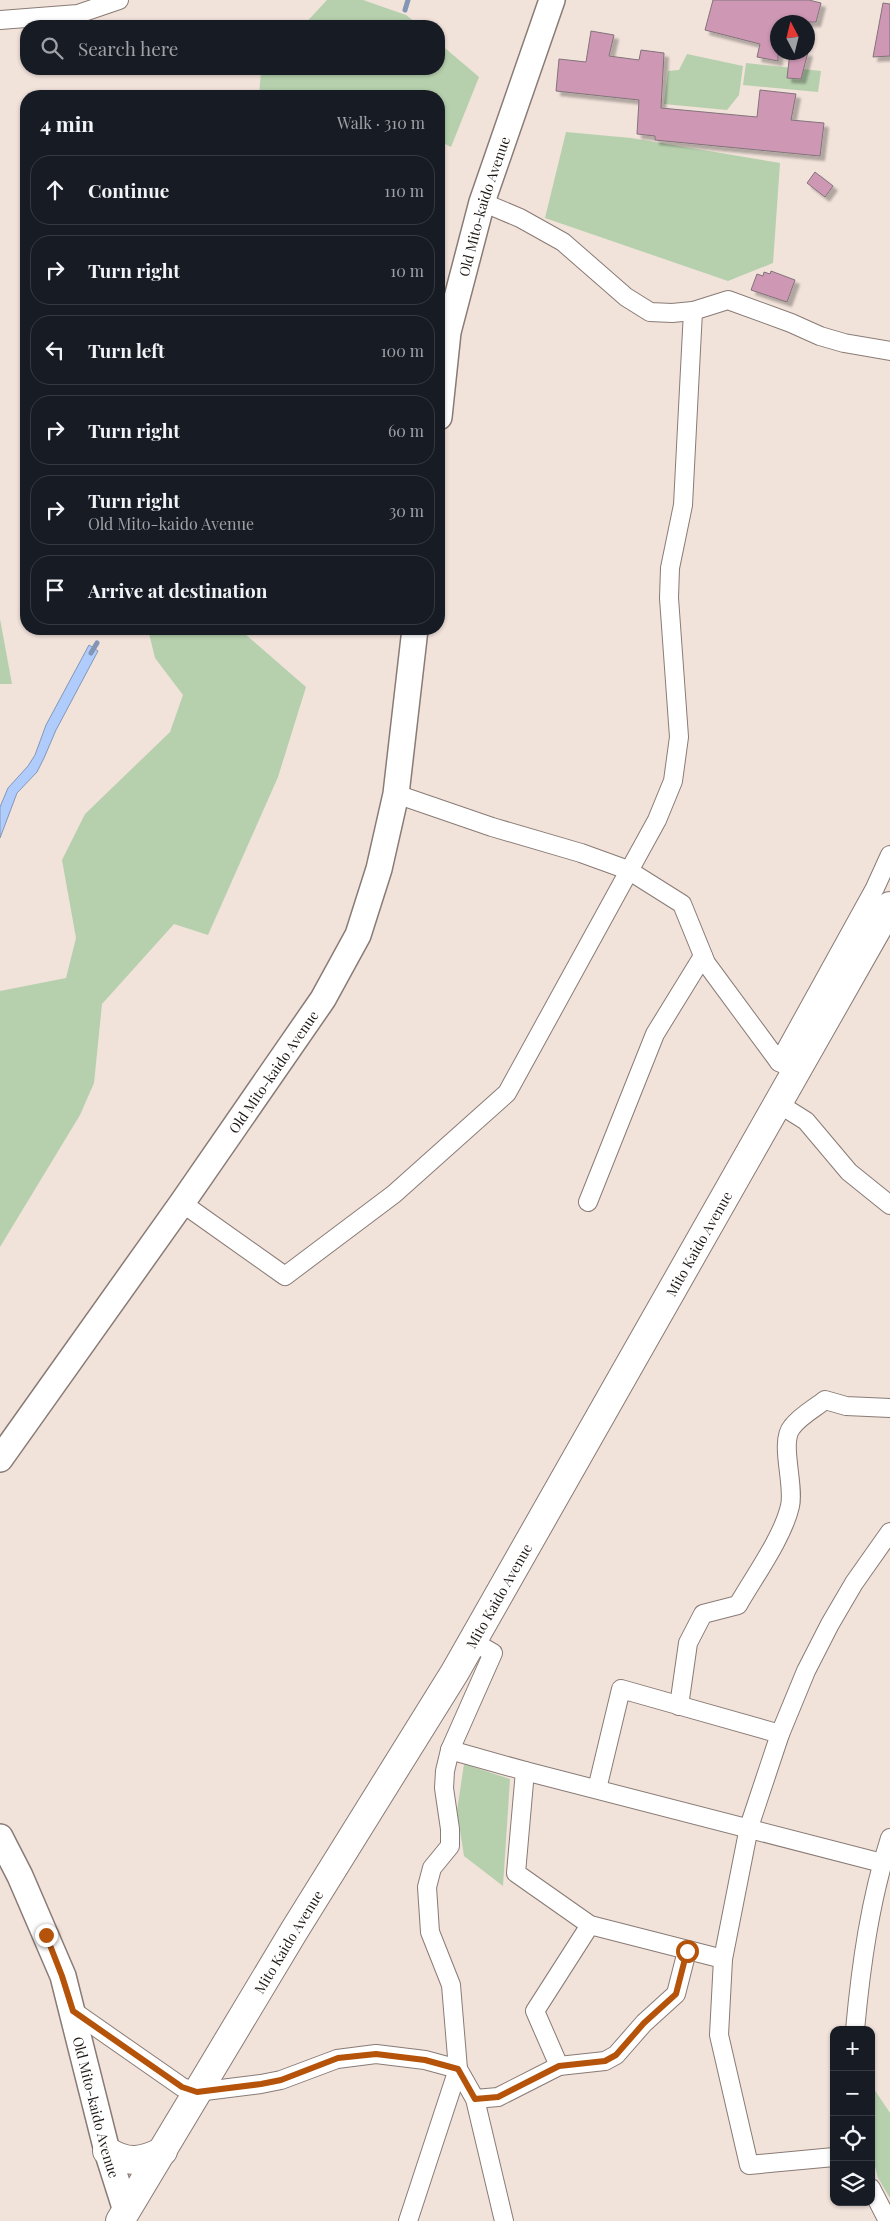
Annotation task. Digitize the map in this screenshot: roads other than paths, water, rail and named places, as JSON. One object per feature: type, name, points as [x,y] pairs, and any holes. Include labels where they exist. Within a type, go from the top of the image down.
[{"type":"highway","name":"Mito Kaido Avenue","points":[[123,2216],[294,1930],[472,1642],[779,1104],[788,1067],[861,960],[890,906]]},
{"type":"highway","points":[[861,960],[890,934]]},
{"type":"highway","points":[[107,2151],[126,2161],[138,2161],[163,2151]]},
{"type":"street","points":[[0,20],[78,14],[119,0]]},
{"type":"street","name":"Old Mito-kaido Avenue","points":[[445,360],[448,332],[482,202],[552,0]]},
{"type":"street","points":[[482,202],[520,218],[563,242],[626,297],[650,312],[672,313],[693,311],[728,300],[790,322],[820,336],[890,352]]},
{"type":"street","points":[[182,1203],[285,1276],[394,1194],[507,1093],[657,820],[673,781],[679,737],[669,598],[670,568],[683,505],[693,311]]},
{"type":"street","name":"Old Mito-kaido Avenue","points":[[0,1459],[182,1203],[323,999],[358,935],[379,869],[396,794],[414,635]]},
{"type":"street","points":[[396,794],[492,827],[581,853],[628,870],[682,904],[706,963],[788,1067],[876,888],[890,855]]},
{"type":"street","points":[[588,1202],[655,1034],[703,956]]},
{"type":"street","points":[[779,1104],[806,1121],[849,1172],[890,1205]]},
{"type":"street","points":[[679,1706],[688,1643],[702,1614],[738,1605],[783,1526],[790,1506],[792,1486],[786,1439],[791,1427],[825,1400],[846,1406],[890,1408]]},
{"type":"street","points":[[830,2157],[749,2165],[719,2035],[723,1959],[748,1827],[780,1734],[806,1671],[830,1624],[854,1582],[890,1532]]},
{"type":"street","points":[[408,2221],[458,2069],[451,1985],[430,1932],[427,1887],[432,1868],[450,1846],[450,1829],[444,1788],[445,1771],[450,1750],[492,1653],[472,1642]]},
{"type":"street","points":[[597,1789],[621,1689],[780,1734]]},
{"type":"street","points":[[450,1750],[882,1863]]},
{"type":"street","points":[[525,1771],[516,1873],[590,1925],[723,1959]]},
{"type":"street","name":"Old Mito-kaido Avenue","points":[[0,1836],[46,1935],[62,1976],[73,2011],[123,2216]]},
{"type":"street","points":[[855,2026],[864,1954],[882,1863],[890,1838]]},
{"type":"street","points":[[559,2066],[535,2011],[590,1925]]},
{"type":"street","points":[[475,2099],[498,2097],[559,2066],[605,2061],[616,2055],[644,2023],[676,1994],[687,1951]]},
{"type":"street","points":[[73,2011],[182,2087],[197,2092],[281,2080],[338,2058],[376,2054],[425,2060],[458,2069],[475,2099],[504,2221]]},
{"type":"street","points":[[875,2196],[888,2221]]},
{"type":"water","points":[[89,645],[98,651],[56,730],[37,772],[17,793],[0,838],[0,807],[8,788],[28,766],[35,755],[46,725]]},
{"type":"waterway","points":[[405,10],[408,0]]},
{"type":"waterway","points":[[91,653],[97,643]]}]
